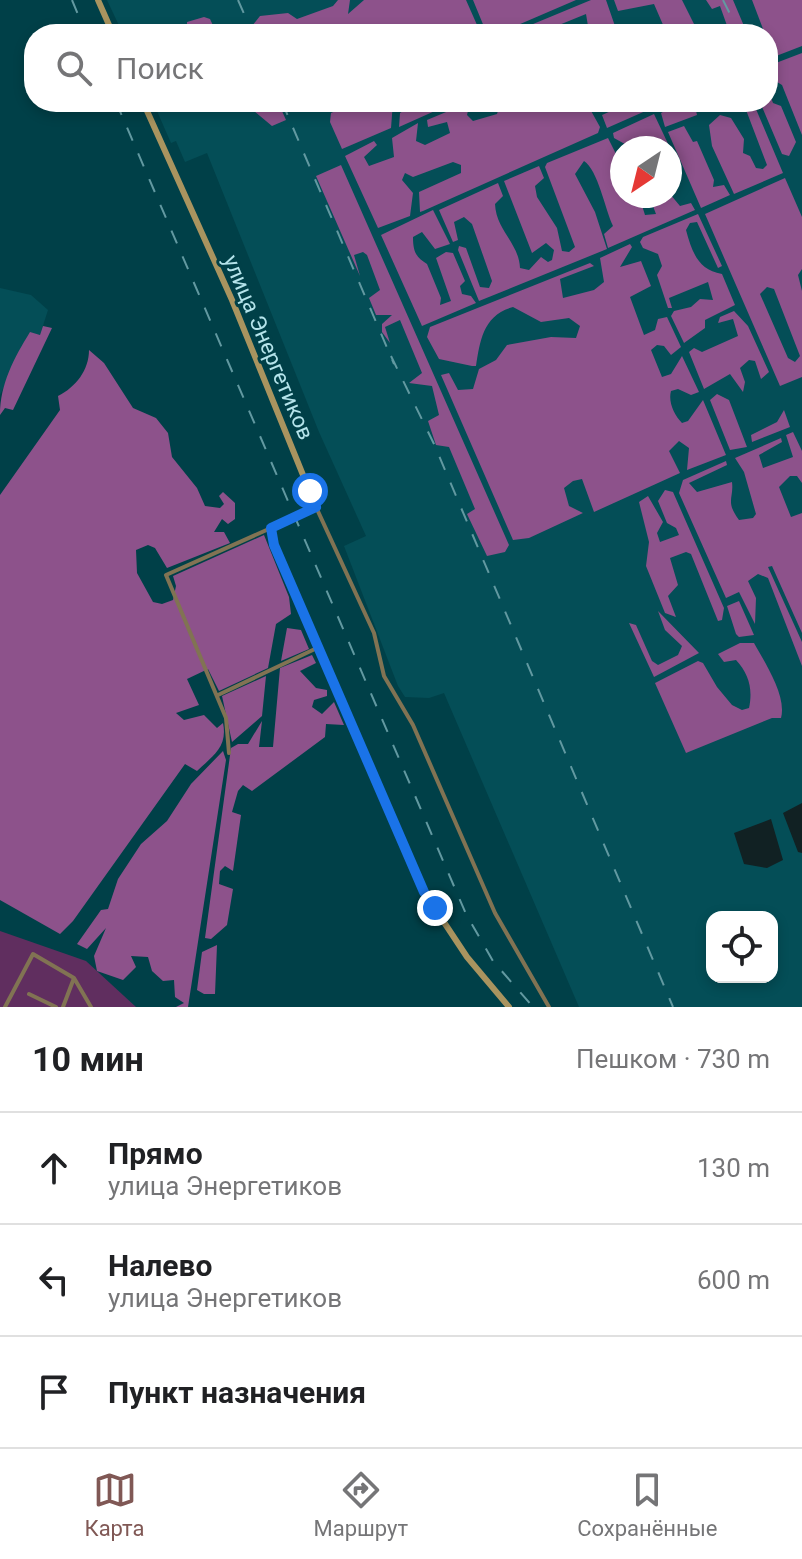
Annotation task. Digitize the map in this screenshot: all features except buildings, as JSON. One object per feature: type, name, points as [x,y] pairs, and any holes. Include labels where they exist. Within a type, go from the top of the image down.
[{"type":"street","points":[[98,0],[109,24]]},
{"type":"street","name":"улица Энергетиков","points":[[147,112],[232,300],[316,507]]},
{"type":"street","points":[[229,753],[226,718],[218,695],[166,575],[316,507],[374,633],[384,676],[413,725],[495,913],[549,1007]]},
{"type":"street","points":[[271,528],[278,555],[317,648],[424,892],[467,957],[509,1007]]},
{"type":"street","points":[[218,695],[317,648]]},
{"type":"street","points":[[5,1007],[33,954],[74,978],[91,1007]]},
{"type":"street","points":[[63,1007],[74,978]]},
{"type":"street","points":[[29,994],[56,1007]]},
{"type":"shaded area","points":[[107,0],[802,0],[802,1007],[579,1007],[444,693],[429,698],[405,697],[398,686],[344,546],[366,536],[319,432],[207,153],[185,162],[176,141],[171,143],[157,112],[778,112],[778,24],[118,24]]},
{"type":"shaded area","points":[[338,0],[350,0],[348,14],[364,0],[466,0],[477,24],[254,24],[260,16],[288,13],[297,19],[333,6]]},
{"type":"shaded area","points":[[473,0],[576,0],[520,24],[483,24]]},
{"type":"shaded area","points":[[591,0],[606,0],[614,24],[588,24],[586,14],[561,24],[533,24]]},
{"type":"shaded area","points":[[614,0],[682,0],[694,24],[663,24],[654,4],[618,11]]},
{"type":"shaded area","points":[[706,0],[733,0],[743,24],[726,24],[720,6],[712,9]]},
{"type":"shaded area","points":[[752,0],[802,0],[802,46],[778,55],[778,24],[761,24]]},
{"type":"shaded area","points":[[204,17],[212,24],[187,24]]},
{"type":"shaded area","points":[[802,53],[802,135],[782,85],[778,83],[778,62]]},
{"type":"shaded area","points":[[778,105],[796,142],[789,156],[782,154],[764,112],[778,112]]},
{"type":"shaded area","points":[[255,112],[282,112],[286,120],[272,126]]},
{"type":"shaded area","points":[[392,112],[391,128],[342,149],[330,122],[331,113]]},
{"type":"shaded area","points":[[402,112],[433,112],[399,127]]},
{"type":"shaded area","points":[[446,112],[468,112],[473,121],[498,112],[592,112],[600,127],[598,133],[420,212],[419,192],[461,173],[461,165],[453,162],[413,177],[405,173],[402,180],[413,193],[410,216],[378,228],[345,156],[374,141],[377,145],[364,157],[369,166],[394,157],[392,138],[418,123],[416,141],[425,145],[450,133],[447,122],[428,127],[427,120]]},
{"type":"shaded area","points":[[609,112],[643,112],[607,128],[602,115]]},
{"type":"shaded area","points":[[696,112],[697,115],[665,127],[661,113]]},
{"type":"shaded area","points":[[747,112],[757,112],[783,173],[734,194],[712,146],[709,125],[720,115],[731,118],[744,139],[743,153],[750,156],[756,168],[763,169],[767,165]]},
{"type":"shaded area","points":[[654,114],[664,136],[614,136],[613,133]]},
{"type":"shaded area","points":[[684,126],[693,142],[697,141],[714,180],[713,187],[724,185],[730,195],[701,208],[682,164],[682,136],[670,136],[668,132]]},
{"type":"shaded area","points":[[608,138],[610,208],[643,208],[645,215],[656,214],[654,208],[682,208],[691,203],[695,210],[608,248],[604,234],[613,226],[597,181],[584,161],[575,174],[595,212],[607,249],[479,301],[458,250],[459,246],[466,248],[480,287],[489,288],[492,281],[472,224],[464,217],[454,222],[458,240],[453,242],[439,210],[498,183],[503,196],[495,204],[496,213],[516,251],[520,268],[529,270],[541,257],[548,262],[552,260],[554,250],[546,243],[532,253],[504,181],[539,166],[544,178],[535,186],[537,197],[557,228],[562,251],[569,252],[575,247],[545,167],[547,163]]},
{"type":"shaded area","points":[[341,165],[509,545],[505,552],[487,556],[467,514],[475,509],[449,447],[436,445],[428,421],[439,415],[432,386],[409,383],[422,373],[400,320],[385,327],[390,343],[382,332],[382,324],[392,315],[376,315],[369,298],[380,290],[367,255],[363,252],[354,255],[360,276],[316,176]]},
{"type":"shaded area","points":[[785,178],[802,217],[802,269],[798,275],[802,291],[802,377],[780,386],[705,214]],"holes":[[[767,287],[774,289],[800,356],[795,362],[788,358],[760,294]]]},
{"type":"shaded area","points":[[433,210],[450,244],[435,249],[422,232],[413,237],[416,254],[427,264],[441,298],[440,305],[451,301],[436,258],[446,252],[453,253],[465,281],[460,286],[462,294],[471,296],[476,303],[422,326],[381,235]]},
{"type":"shaded area","points":[[698,214],[722,266],[718,268],[697,222],[690,223],[686,230],[691,246],[697,259],[707,269],[722,274],[735,305],[705,320],[705,328],[684,343],[671,316],[674,311],[691,307],[700,299],[713,300],[708,282],[669,298],[672,308],[668,308],[657,275],[662,266],[658,254],[643,248],[640,242],[643,237]]},
{"type":"shaded area","points":[[630,244],[632,247],[620,267],[641,261],[651,286],[630,297],[644,335],[655,330],[658,319],[667,317],[681,347],[671,355],[664,346],[657,345],[651,350],[662,377],[671,374],[682,356],[699,392],[691,395],[678,389],[671,391],[674,412],[682,423],[688,421],[703,400],[726,455],[687,470],[689,448],[679,441],[669,451],[680,473],[594,512],[582,479],[573,481],[564,488],[569,506],[583,513],[529,538],[513,540],[441,375],[449,373],[458,390],[473,389],[479,369],[496,360],[507,345],[551,337],[576,338],[580,326],[569,318],[541,322],[513,307],[495,316],[489,323],[479,347],[476,366],[439,359],[427,337],[430,327],[590,263],[594,266],[560,279],[563,298],[594,290],[604,282],[600,258]]},
{"type":"shaded area","points":[[0,288],[31,295],[48,310],[40,335],[30,333],[0,395]]},
{"type":"shaded area","points":[[734,311],[748,326],[769,372],[761,379],[755,361],[749,360],[740,368],[745,382],[743,392],[730,374],[704,389],[689,352],[694,348],[702,352],[738,336],[733,319],[718,323],[720,317]]},
{"type":"shaded area","points":[[43,326],[52,328],[13,410],[5,408],[0,415],[2,393],[13,362],[30,332],[40,335]]},
{"type":"shaded area","points":[[89,350],[104,363],[133,408],[156,418],[168,433],[172,457],[197,488],[205,506],[220,508],[224,504],[219,496],[223,492],[235,503],[235,519],[228,524],[222,519],[214,532],[224,532],[230,543],[167,568],[155,548],[148,545],[136,550],[137,573],[153,602],[162,604],[173,600],[176,586],[173,576],[264,535],[289,597],[291,614],[276,624],[268,668],[219,691],[208,669],[187,679],[199,705],[176,713],[184,720],[204,715],[217,728],[223,723],[221,745],[197,771],[185,764],[73,921],[60,934],[0,900],[0,495],[60,410],[58,396],[80,377],[87,364]]},
{"type":"shaded area","points":[[717,394],[729,400],[747,447],[730,450],[710,400]]},
{"type":"shaded area","points":[[784,410],[790,427],[752,442],[751,435],[777,422]]},
{"type":"shaded area","points":[[793,432],[802,451],[802,483],[797,476],[790,476],[779,487],[791,517],[802,513],[802,633],[772,566],[768,567],[802,642],[802,666],[768,578],[758,574],[748,581],[756,598],[755,624],[739,592],[726,598],[679,493],[683,480],[726,461],[727,465],[689,483],[697,492],[732,482],[731,504],[735,514],[739,520],[753,518],[756,514],[744,472],[735,458],[781,438],[782,442],[759,455],[763,468],[793,457],[786,435]]},
{"type":"shaded area","points":[[665,490],[673,492],[724,608],[722,620],[718,621],[691,554],[686,552],[670,558],[678,585],[668,596],[676,617],[665,613],[646,566],[649,542],[639,502],[648,496],[663,522],[657,533],[660,542],[679,535],[676,528],[667,523],[658,501]]},
{"type":"shaded area","points":[[739,601],[754,635],[739,637],[736,634],[727,606]]},
{"type":"shaded area","points":[[658,611],[699,653],[654,677],[629,623],[636,625],[652,661],[658,665],[678,655],[682,646],[665,630]]},
{"type":"shaded area","points":[[287,628],[301,630],[309,649],[281,661]]},
{"type":"shaded area","points":[[740,643],[754,643],[764,660],[781,700],[781,718],[772,718],[686,753],[655,683],[698,661],[703,663],[732,705],[742,710],[749,708],[750,688],[744,671],[736,660],[724,662],[718,654]]},
{"type":"shaded area","points":[[312,655],[316,663],[300,671],[316,688],[327,690],[327,696],[314,700],[312,707],[322,714],[334,702],[344,725],[326,724],[325,737],[252,791],[243,785],[238,791],[232,812],[241,815],[233,871],[225,866],[220,871],[219,884],[233,889],[227,925],[211,939],[205,938],[231,748],[248,744],[262,721],[259,747],[273,747],[280,668]]},
{"type":"shaded area","points":[[266,676],[262,716],[232,742],[222,696]]},
{"type":"shaded area","points":[[223,751],[226,760],[188,1007],[176,1007],[184,1003],[175,997],[174,980],[163,981],[152,971],[148,957],[131,956],[136,967],[123,980],[97,971],[94,956],[106,928],[87,949],[77,944],[101,910],[108,909],[118,879],[141,844],[167,821],[191,784]]},
{"type":"shaded area","points":[[802,803],[802,853],[798,852],[783,813]]},
{"type":"shaded area","points":[[771,819],[783,860],[767,868],[744,864],[734,833]]},
{"type":"shaded area","points":[[0,931],[86,961],[136,1007],[0,1007]]},
{"type":"shaded area","points":[[217,945],[215,994],[204,994],[197,990],[202,952]]},
{"type":"railway","points":[[72,0],[82,24]]},
{"type":"railway","points":[[238,0],[249,24]]},
{"type":"railway","points":[[723,0],[735,24]]},
{"type":"railway","points":[[120,112],[466,914],[493,961],[533,1007]]},
{"type":"railway","points":[[286,112],[394,364]]},
{"type":"railway","points":[[391,356],[434,444],[673,1007]]},
{"type":"route","points":[[310,491],[316,507],[271,528],[274,545],[424,892],[435,908]]}]
